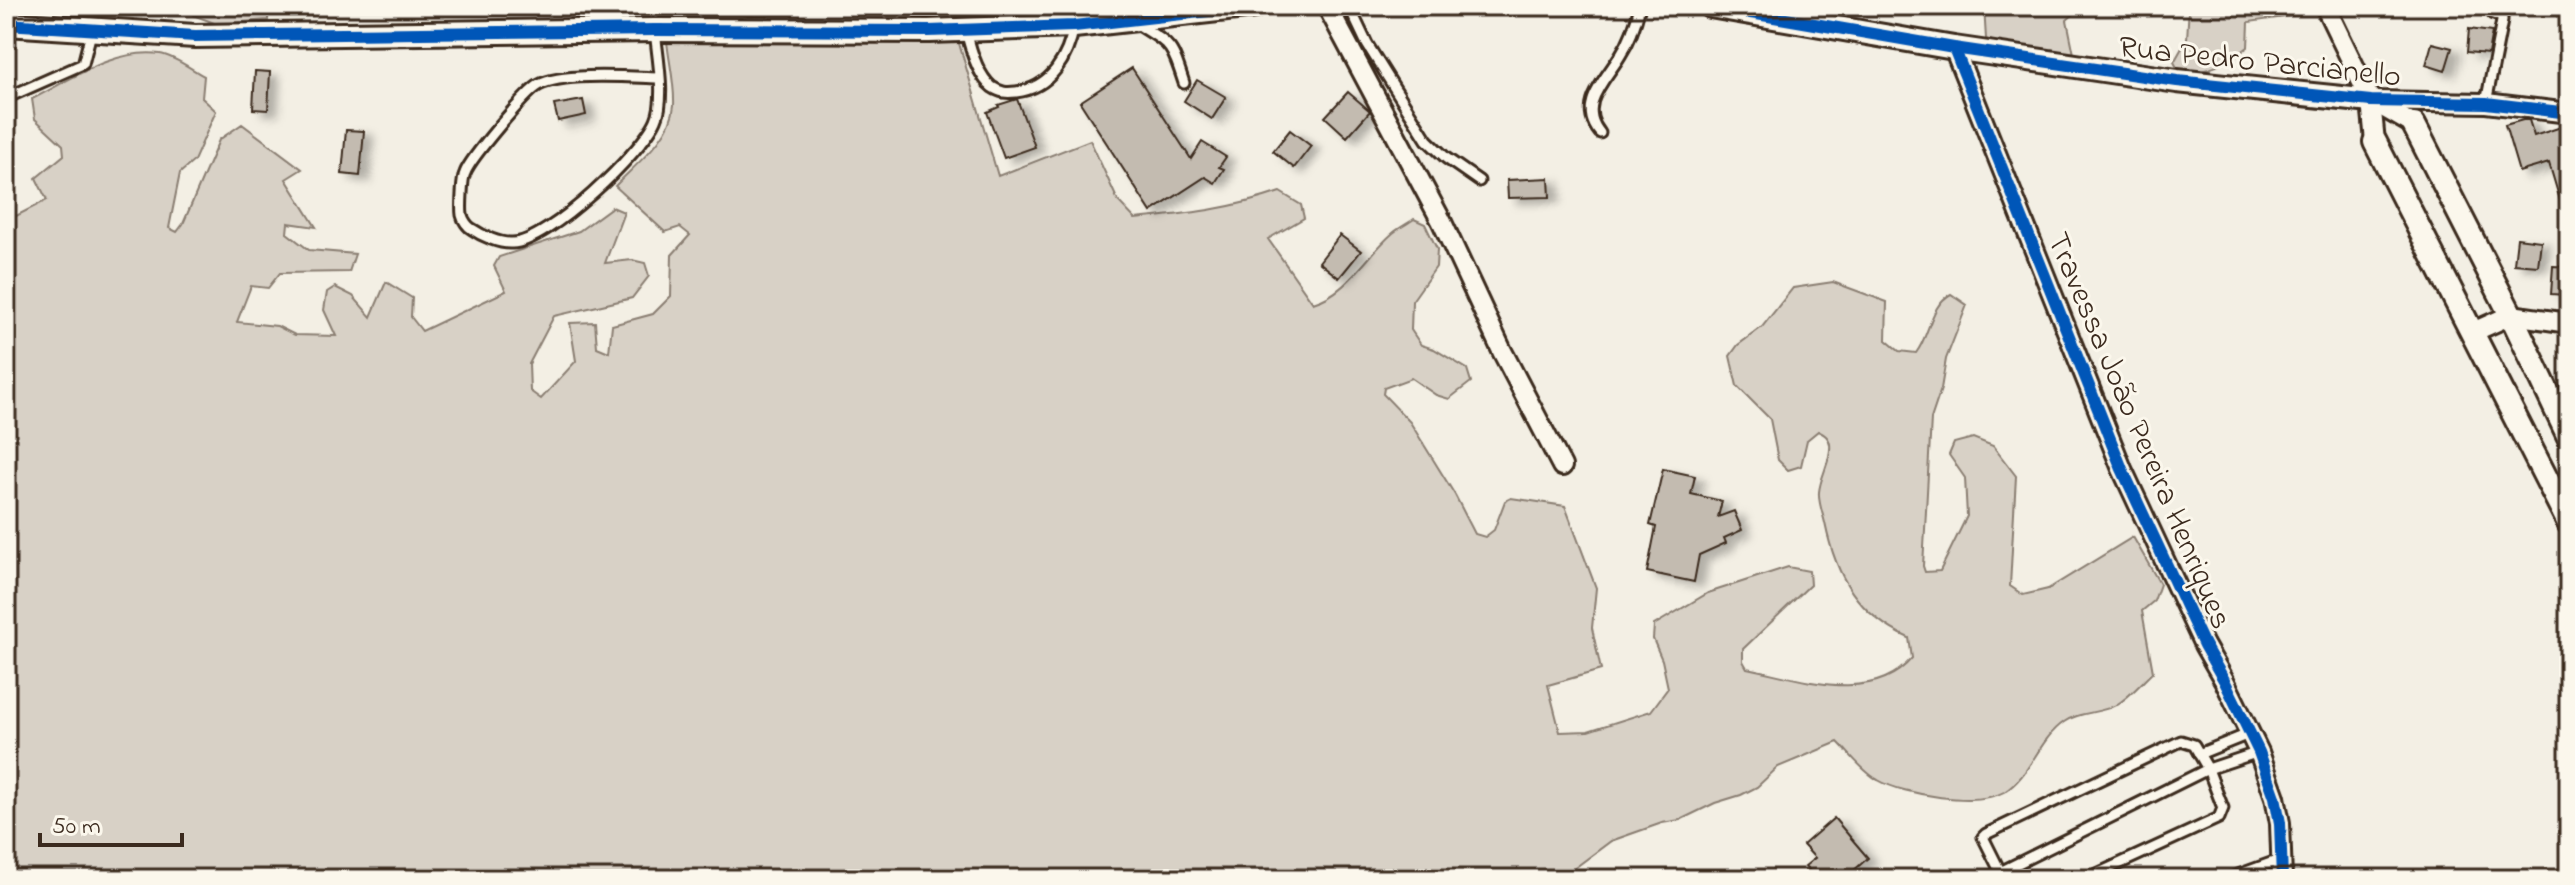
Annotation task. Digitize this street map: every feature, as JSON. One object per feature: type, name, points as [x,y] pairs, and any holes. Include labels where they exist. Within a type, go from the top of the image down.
[{"type":"street","points":[[6,24],[195,36],[655,30],[966,30],[1074,26],[1254,6]]},
{"type":"street","points":[[1327,6],[1441,220],[1502,351],[1562,466]]},
{"type":"street","name":"Rua Pedro Parcianello","points":[[1710,6],[1751,9],[1954,48],[2177,81],[2371,101],[2486,103],[2569,113]]},
{"type":"street","points":[[2325,6],[2371,101],[2375,142],[2569,523]]},
{"type":"street","name":"Travessa João Pereira Henriques","points":[[1954,48],[2122,469],[2204,645],[2259,752],[2275,797],[2282,879]]},
{"type":"street","points":[[2371,101],[2414,125],[2569,437]]},
{"type":"street","points":[[2473,332],[2511,315],[2569,323]]},
{"type":"lane","points":[[1349,6],[1367,44],[1427,140],[1479,181]]},
{"type":"lane","points":[[1600,133],[1593,124],[1590,112],[1597,89],[1633,32],[1640,6]]},
{"type":"lane","points":[[2486,103],[2502,21],[2502,17],[2493,14],[2488,6]]},
{"type":"lane","points":[[1131,20],[1169,44],[1184,83]]},
{"type":"lane","points":[[966,30],[970,49],[990,86],[1004,93],[1030,90],[1045,81],[1061,65],[1074,26]]},
{"type":"lane","points":[[6,98],[83,64],[92,29]]},
{"type":"lane","points":[[655,30],[659,78],[658,117],[644,142],[571,213],[529,238],[512,243],[469,228],[462,215],[464,173],[514,108],[539,85],[566,78],[659,78]]},
{"type":"lane","points":[[2199,754],[2251,733]]},
{"type":"lane","points":[[2002,876],[1983,837],[1986,834],[2181,741],[2194,745],[2208,769],[2223,808],[2219,818],[2086,879]]},
{"type":"lane","points":[[1986,879],[2002,876],[2208,769],[2259,752]]},
{"type":"lane","points":[[2227,879],[2282,859]]},
{"type":"shaded area","points":[[193,6],[269,6],[268,20],[217,24],[193,15]]},
{"type":"shaded area","points":[[1984,6],[2103,6],[2076,12],[2067,20],[2075,59],[2047,58],[1986,39]]},
{"type":"shaded area","points":[[2189,6],[2302,6],[2298,15],[2249,22],[2248,47],[2225,63],[2199,72],[2180,73],[2174,62],[2187,39]]},
{"type":"shaded area","points":[[958,40],[998,176],[1090,140],[1118,201],[1135,219],[1209,210],[1280,192],[1301,205],[1304,218],[1268,239],[1313,303],[1347,283],[1398,229],[1414,219],[1425,224],[1437,249],[1436,267],[1412,301],[1411,330],[1421,345],[1434,349],[1467,369],[1471,382],[1449,399],[1436,395],[1411,378],[1384,388],[1383,394],[1410,422],[1475,534],[1485,537],[1494,530],[1505,501],[1511,498],[1565,506],[1596,588],[1592,628],[1601,670],[1548,685],[1560,732],[1588,731],[1651,711],[1668,688],[1662,660],[1653,639],[1654,625],[1708,593],[1788,567],[1809,571],[1810,585],[1743,649],[1743,661],[1747,668],[1811,682],[1856,685],[1896,673],[1912,658],[1909,638],[1891,629],[1863,606],[1836,561],[1819,496],[1829,456],[1829,439],[1818,431],[1807,440],[1801,466],[1788,470],[1778,460],[1770,419],[1737,386],[1730,356],[1738,345],[1762,327],[1793,288],[1833,282],[1887,302],[1886,340],[1899,351],[1916,353],[1934,313],[1951,294],[1967,305],[1946,359],[1941,389],[1931,419],[1925,572],[1940,571],[1967,516],[1965,478],[1949,455],[1954,443],[1973,438],[1993,446],[2016,476],[2010,586],[2023,595],[2048,589],[2133,537],[2160,584],[2154,601],[2142,611],[2153,672],[2116,705],[2064,722],[2047,738],[2021,777],[2004,792],[1977,799],[1959,799],[1905,790],[1878,780],[1838,742],[1778,767],[1757,787],[1741,795],[1715,803],[1680,820],[1611,841],[1560,879],[6,879],[6,227],[12,218],[47,200],[36,178],[64,155],[63,145],[35,119],[32,99],[93,67],[143,53],[165,55],[204,76],[202,98],[216,111],[194,161],[180,173],[169,228],[177,232],[183,224],[219,140],[242,124],[302,169],[286,179],[316,227],[288,223],[287,233],[309,250],[355,254],[349,272],[280,273],[268,288],[251,286],[237,322],[277,326],[295,335],[336,336],[324,310],[327,292],[335,287],[353,296],[371,317],[386,282],[412,298],[411,317],[422,331],[506,291],[494,266],[499,257],[579,231],[612,207],[624,212],[605,263],[632,260],[645,263],[649,276],[632,298],[554,316],[529,364],[530,391],[541,399],[576,361],[570,323],[595,322],[597,347],[609,352],[612,325],[653,314],[671,296],[672,255],[690,235],[680,227],[665,232],[615,186],[652,149],[672,117],[674,89],[667,41]]},
{"type":"building","points":[[2469,29],[2492,32],[2488,54],[2467,52]]},
{"type":"building","points":[[2432,43],[2452,48],[2445,71],[2426,65]]},
{"type":"building","points":[[1132,68],[1191,159],[1202,142],[1226,157],[1219,167],[1224,169],[1215,183],[1205,177],[1151,212],[1080,102]]},
{"type":"building","points":[[255,71],[270,72],[268,110],[253,109]]},
{"type":"building","points":[[1197,80],[1226,97],[1212,119],[1184,101]]},
{"type":"building","points":[[1348,92],[1370,111],[1347,137],[1325,117]]},
{"type":"building","points":[[1017,99],[1035,147],[1004,158],[987,112]]},
{"type":"building","points":[[583,100],[586,115],[558,121],[554,105]]},
{"type":"building","points":[[2529,120],[2534,136],[2561,127],[2569,154],[2569,217],[2565,217],[2549,163],[2519,172],[2505,125]]},
{"type":"building","points":[[346,130],[364,131],[360,176],[342,174]]},
{"type":"building","points":[[1290,130],[1311,146],[1294,168],[1273,151]]},
{"type":"building","points":[[1549,178],[1550,197],[1508,198],[1507,180]]},
{"type":"building","points":[[1340,235],[1361,251],[1339,278],[1319,262]]},
{"type":"building","points":[[2517,238],[2541,241],[2538,266],[2514,264]]},
{"type":"building","points":[[2553,266],[2569,267],[2566,295],[2551,294]]},
{"type":"building","points":[[1663,469],[1695,476],[1691,494],[1722,501],[1718,517],[1734,511],[1742,530],[1724,538],[1726,543],[1699,555],[1694,582],[1647,572],[1656,527],[1650,525]]},
{"type":"building","points":[[1834,818],[1868,858],[1844,879],[1817,879],[1805,866],[1815,858],[1803,845]]},
{"type":"cycle path","points":[[6,24],[195,36],[655,30],[929,31],[1074,26],[1254,6]]},
{"type":"cycle path","points":[[1710,6],[1954,48],[2177,81],[2371,101],[2486,103],[2569,113]]},
{"type":"cycle path","points":[[1954,48],[2122,469],[2204,645],[2259,752],[2275,797],[2280,823],[2282,879]]}]
